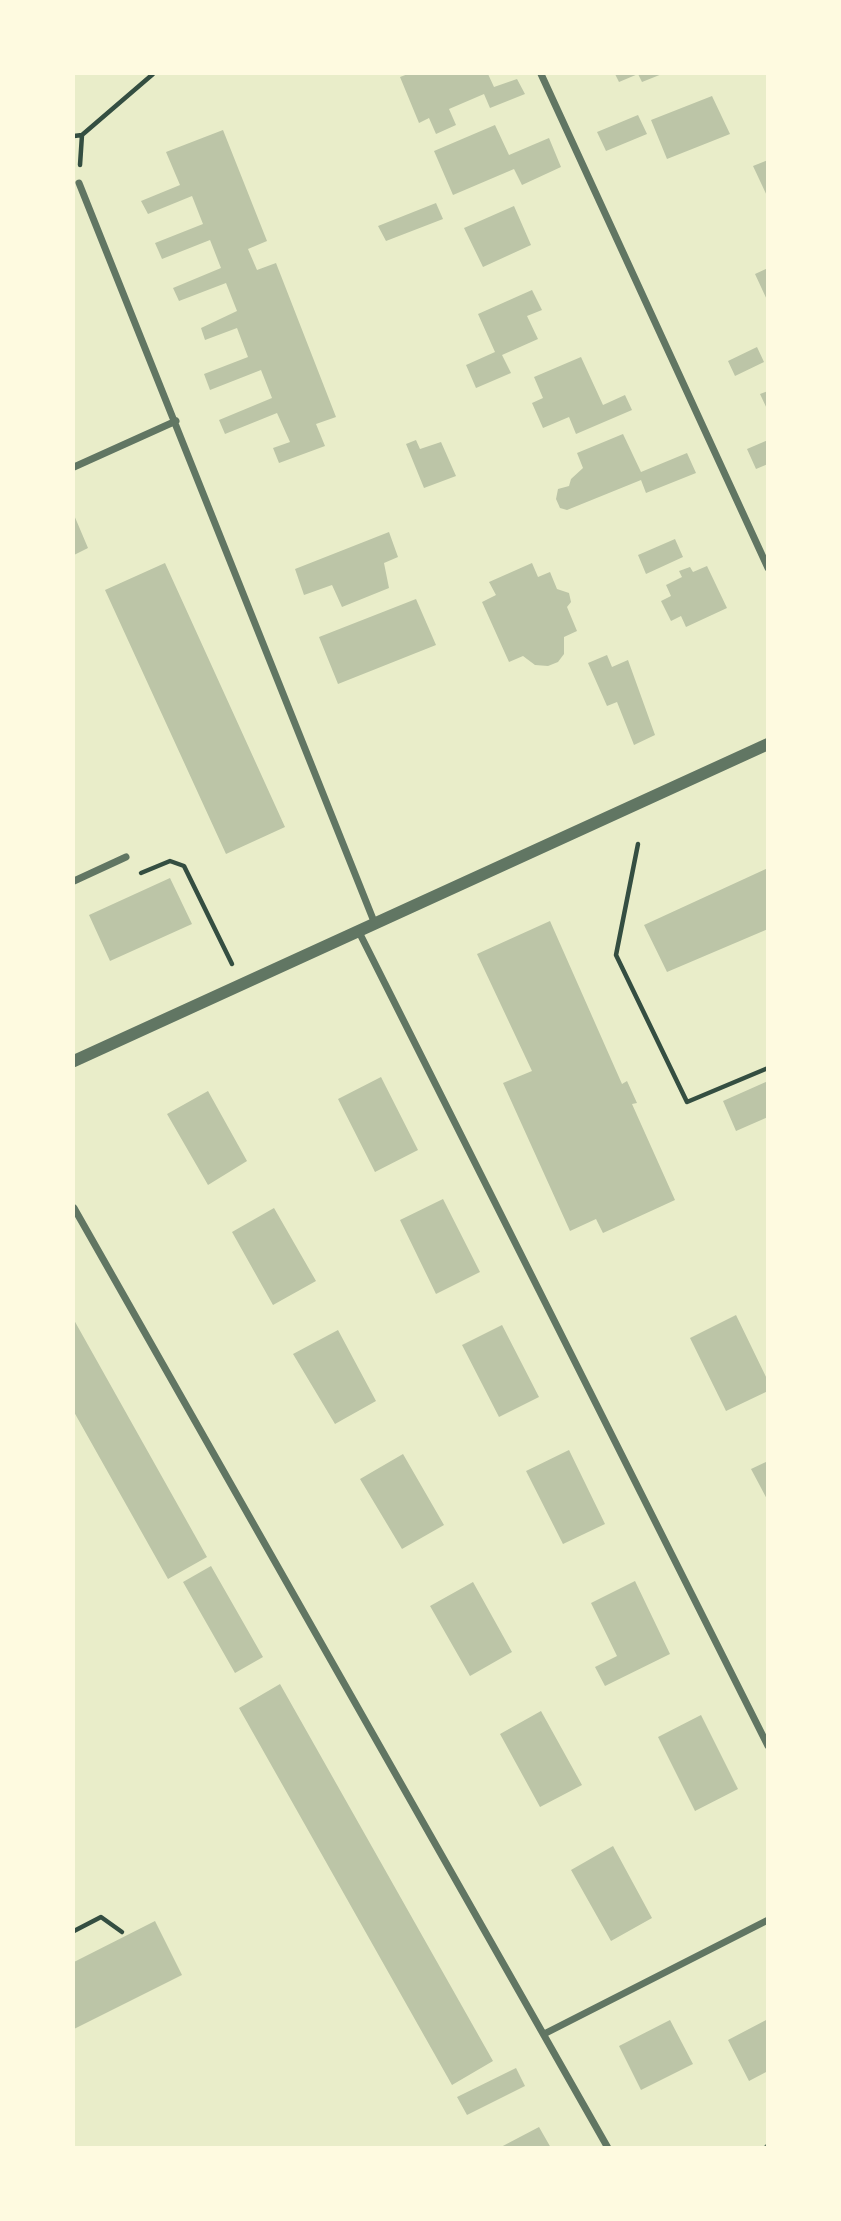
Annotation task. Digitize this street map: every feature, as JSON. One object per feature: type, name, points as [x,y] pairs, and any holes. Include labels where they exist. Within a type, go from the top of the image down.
[{"type":"street","points":[[541,74],[768,568]]},
{"type":"street","points":[[79,183],[376,925]]},
{"type":"street","points":[[74,467],[176,421]]},
{"type":"street","points":[[74,1061],[768,744]]},
{"type":"street","points":[[74,881],[126,857]]},
{"type":"street","points":[[359,932],[768,1746]]},
{"type":"street","points":[[74,1208],[608,2147]]},
{"type":"street","points":[[544,2034],[768,1920]]},
{"type":"path","points":[[74,136],[82,135],[153,74]]},
{"type":"path","points":[[79,183],[82,135]]},
{"type":"path","points":[[638,844],[616,955],[687,1102],[768,1068]]},
{"type":"path","points":[[126,857],[137,875],[170,861],[184,866],[242,985]]},
{"type":"path","points":[[74,1931],[101,1917],[122,1932]]},
{"type":"building","points":[[408,74],[488,74],[494,87],[517,79],[525,94],[490,108],[484,94],[449,109],[456,125],[436,134],[429,118],[419,123],[400,77]]},
{"type":"building","points":[[615,74],[638,74],[619,82]]},
{"type":"building","points":[[638,74],[662,74],[642,82]]},
{"type":"building","points":[[712,96],[730,134],[667,159],[651,120]]},
{"type":"building","points":[[638,115],[647,134],[606,151],[597,132]]},
{"type":"building","points":[[495,125],[509,155],[549,138],[561,167],[522,185],[514,169],[453,195],[434,151]]},
{"type":"building","points":[[223,130],[267,241],[248,249],[257,270],[276,263],[336,417],[316,424],[325,446],[279,463],[273,448],[290,442],[277,413],[225,434],[219,420],[272,398],[261,370],[210,390],[204,374],[248,357],[237,328],[205,340],[201,328],[237,311],[226,283],[179,301],[173,288],[221,268],[210,240],[162,259],[155,243],[203,224],[192,196],[148,214],[141,201],[180,185],[166,152]]},
{"type":"building","points":[[768,160],[768,198],[753,166]]},
{"type":"building","points":[[436,203],[443,219],[386,241],[378,226]]},
{"type":"building","points":[[514,206],[531,245],[483,267],[464,228]]},
{"type":"building","points":[[768,268],[768,302],[755,274]]},
{"type":"building","points":[[532,290],[542,310],[527,316],[538,339],[502,355],[511,373],[476,388],[466,365],[495,352],[478,314]]},
{"type":"building","points":[[757,347],[764,362],[735,376],[728,361]]},
{"type":"building","points":[[581,357],[603,405],[625,395],[632,410],[576,434],[569,417],[543,428],[532,403],[543,398],[534,377]]},
{"type":"building","points":[[768,391],[768,411],[760,394]]},
{"type":"building","points":[[623,434],[641,472],[687,453],[696,473],[646,493],[641,480],[567,510],[560,508],[556,499],[558,489],[569,486],[571,479],[583,468],[577,453]]},
{"type":"building","points":[[416,440],[420,449],[441,442],[456,476],[424,488],[406,444]]},
{"type":"building","points":[[768,440],[768,464],[756,469],[747,449]]},
{"type":"building","points":[[74,515],[88,548],[74,555]]},
{"type":"building","points":[[389,532],[398,557],[384,563],[389,588],[342,607],[332,585],[304,595],[295,569]]},
{"type":"building","points":[[675,539],[683,557],[646,574],[638,555]]},
{"type":"building","points":[[165,563],[285,827],[226,854],[105,590]]},
{"type":"building","points":[[532,563],[538,577],[550,572],[557,589],[569,593],[571,602],[567,607],[577,631],[564,637],[564,654],[558,662],[548,666],[535,665],[523,656],[509,662],[482,602],[496,595],[489,582]]},
{"type":"building","points":[[707,566],[727,608],[686,627],[681,616],[671,621],[661,601],[671,596],[666,585],[682,577],[679,571],[690,567],[693,572]]},
{"type":"building","points":[[416,599],[436,645],[338,684],[319,637]]},
{"type":"building","points":[[607,655],[612,667],[628,660],[655,735],[634,745],[617,702],[607,706],[588,663]]},
{"type":"building","points":[[768,868],[768,929],[667,972],[644,925]]},
{"type":"building","points":[[170,878],[192,924],[110,961],[89,915]]},
{"type":"building","points":[[550,921],[622,1084],[627,1081],[637,1103],[632,1104],[675,1200],[603,1233],[596,1219],[570,1231],[503,1083],[532,1071],[477,954]]},
{"type":"building","points":[[381,1077],[418,1150],[375,1172],[338,1099]]},
{"type":"building","points":[[768,1081],[768,1117],[736,1131],[723,1101]]},
{"type":"building","points":[[208,1091],[247,1161],[208,1185],[167,1114]]},
{"type":"building","points":[[443,1199],[480,1272],[436,1294],[400,1220]]},
{"type":"building","points":[[274,1208],[316,1281],[273,1305],[232,1232]]},
{"type":"building","points":[[736,1315],[768,1381],[768,1391],[726,1411],[690,1338]]},
{"type":"building","points":[[74,1320],[207,1557],[168,1579],[74,1412]]},
{"type":"building","points":[[502,1325],[539,1397],[499,1417],[462,1345]]},
{"type":"building","points":[[338,1330],[376,1401],[335,1424],[293,1354]]},
{"type":"building","points":[[569,1450],[605,1524],[563,1544],[526,1471]]},
{"type":"building","points":[[403,1454],[444,1525],[402,1549],[360,1479]]},
{"type":"building","points":[[768,1461],[768,1501],[751,1469]]},
{"type":"building","points":[[211,1566],[263,1657],[235,1673],[183,1582]]},
{"type":"building","points":[[635,1581],[670,1654],[605,1686],[595,1667],[617,1656],[591,1603]]},
{"type":"building","points":[[473,1582],[512,1652],[470,1676],[430,1606]]},
{"type":"building","points":[[280,1684],[493,2061],[452,2085],[239,1708]]},
{"type":"building","points":[[541,1711],[582,1785],[540,1807],[500,1734]]},
{"type":"building","points":[[701,1715],[738,1789],[695,1811],[658,1737]]},
{"type":"building","points":[[613,1846],[652,1918],[611,1941],[571,1870]]},
{"type":"building","points":[[155,1921],[182,1975],[74,2029],[74,1962]]},
{"type":"building","points":[[768,2019],[768,2071],[749,2081],[728,2040]]},
{"type":"building","points":[[670,2020],[693,2064],[641,2090],[619,2046]]},
{"type":"building","points":[[516,2068],[525,2086],[467,2115],[457,2097]]},
{"type":"building","points":[[539,2127],[551,2148],[499,2148]]}]
